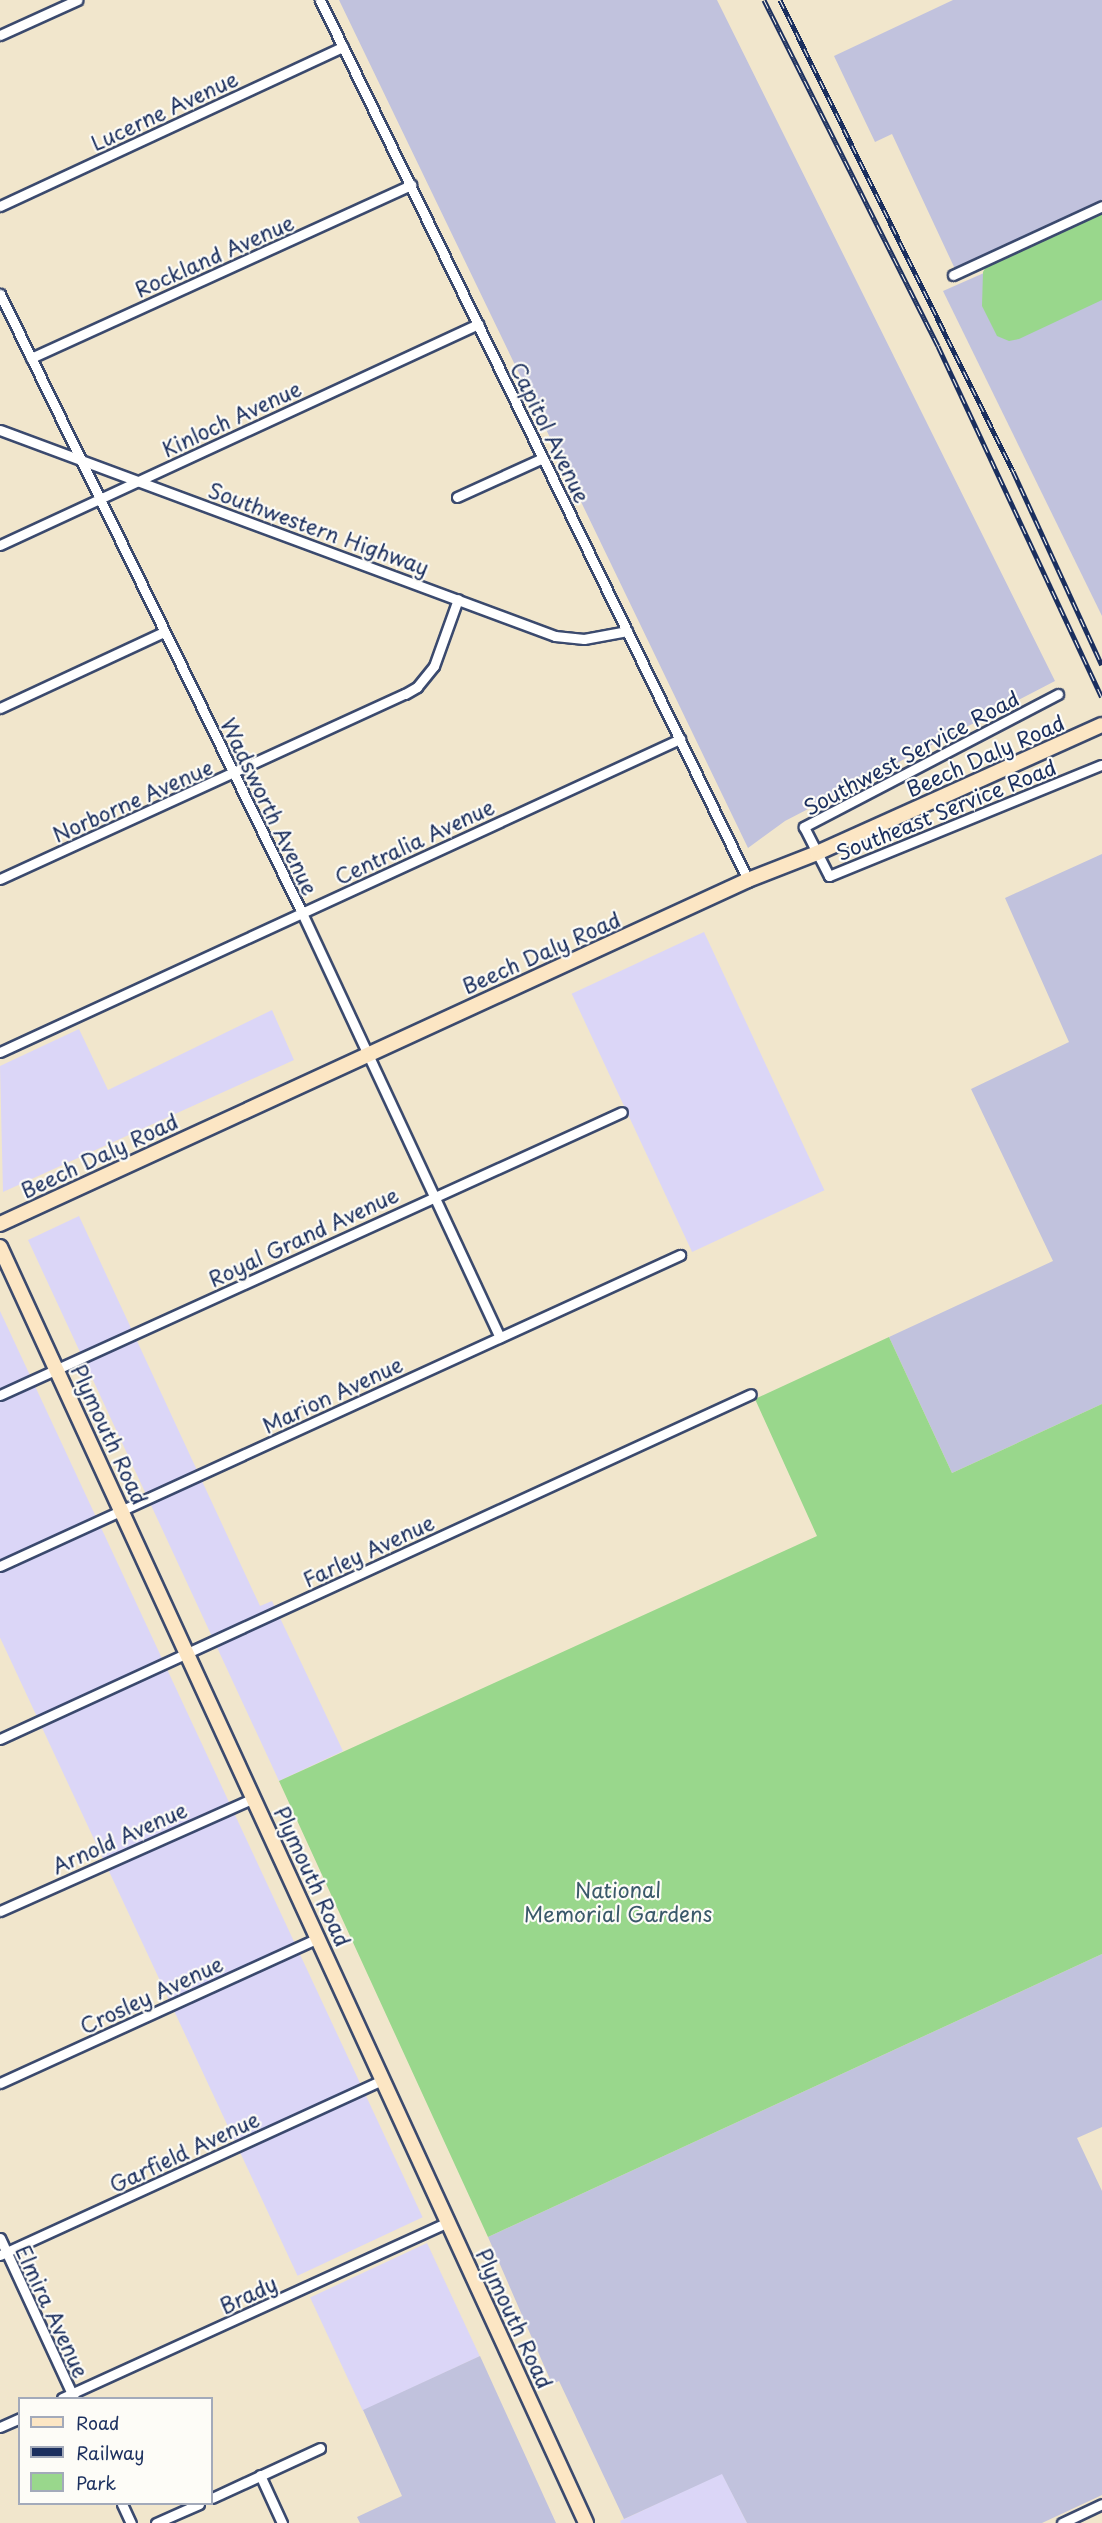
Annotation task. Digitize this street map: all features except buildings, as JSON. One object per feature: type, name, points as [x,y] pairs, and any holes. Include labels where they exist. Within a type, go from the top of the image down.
[{"type":"main road","name":"Beech Daly Road","points":[[0,1224],[748,880],[817,853],[1102,725]]},
{"type":"main road","name":"Plymouth Road","points":[[0,1247],[586,2523]]},
{"type":"street","points":[[0,35],[77,0]]},
{"type":"street","name":"Capitol Avenue","points":[[320,0],[748,880]]},
{"type":"street","name":"Lucerne Avenue","points":[[0,206],[343,47]]},
{"type":"street","name":"Rockland Avenue","points":[[31,358],[411,185]]},
{"type":"street","points":[[952,275],[1102,206]]},
{"type":"street","name":"Wadsworth Avenue","points":[[0,294],[302,913],[436,1195],[500,1336]]},
{"type":"street","name":"Kinloch Avenue","points":[[0,545],[478,324]]},
{"type":"street","name":"Southwestern Highway","points":[[0,430],[567,639],[627,631]]},
{"type":"street","points":[[457,497],[543,458]]},
{"type":"street","name":"Norborne Avenue","points":[[0,879],[417,687],[434,666],[458,599]]},
{"type":"street","points":[[0,708],[164,632]]},
{"type":"street","name":"Southwest Service Road","points":[[817,853],[804,827],[1058,694]]},
{"type":"street","name":"Centralia Avenue","points":[[0,1052],[680,739]]},
{"type":"street","name":"Southeast Service Road","points":[[817,853],[829,876],[1101,765]]},
{"type":"street","name":"Royal Grand Avenue","points":[[0,1395],[622,1112]]},
{"type":"street","name":"Marion Avenue","points":[[0,1566],[680,1255]]},
{"type":"street","name":"Farley Avenue","points":[[0,1739],[751,1394]]},
{"type":"street","name":"Arnold Avenue","points":[[0,1911],[254,1798]]},
{"type":"street","name":"Crosley Avenue","points":[[0,2083],[318,1938]]},
{"type":"street","name":"Garfield Avenue","points":[[3,2254],[383,2080]]},
{"type":"street","name":"Brady","points":[[69,2397],[448,2222]]},
{"type":"street","name":"Elmira Avenue","points":[[0,2238],[3,2254],[69,2397]]},
{"type":"street","points":[[0,2427],[18,2419]]},
{"type":"street","points":[[213,2498],[320,2448]]},
{"type":"street","points":[[260,2475],[282,2523]]},
{"type":"street","points":[[1062,2523],[1102,2504]]},
{"type":"street","points":[[122,2505],[131,2523]]},
{"type":"street","points":[[156,2523],[197,2505]]},
{"type":"shaded area","points":[[339,0],[717,0],[1055,681],[785,821],[748,848]]},
{"type":"shaded area","points":[[953,0],[1102,0],[1102,200],[955,269],[892,134],[875,142],[834,56]]},
{"type":"shaded area","points":[[1102,221],[1102,616],[943,291]]},
{"type":"shaded area","points":[[1102,854],[1102,1404],[952,1473],[889,1337],[1053,1261],[971,1089],[1069,1042],[1005,898]]},
{"type":"shaded area","points":[[704,932],[824,1190],[692,1252],[572,994]]},
{"type":"shaded area","points":[[272,1010],[294,1060],[3,1192],[0,1066],[79,1029],[108,1090]]},
{"type":"shaded area","points":[[79,1216],[260,1606],[272,1601],[343,1751],[279,1781],[28,1240]]},
{"type":"shaded area","points":[[0,1311],[423,2217],[298,2276],[0,1638]]},
{"type":"shaded area","points":[[1102,1954],[1102,2127],[1077,2138],[1102,2191],[1102,2495],[1042,2523],[747,2523],[722,2474],[624,2519],[559,2381],[552,2384],[488,2237]]},
{"type":"shaded area","points":[[427,2243],[480,2356],[363,2411],[310,2298]]},
{"type":"shaded area","points":[[480,2356],[556,2523],[360,2523],[357,2517],[402,2496],[363,2410]]},
{"type":"shaded area","points":[[722,2473],[747,2523],[621,2523],[620,2521]]},
{"type":"green space","points":[[1102,211],[1102,300],[1019,339],[1009,341],[997,336],[982,306],[983,272],[988,263]]},
{"type":"green space","name":"National Memorial Gardens","points":[[889,1337],[952,1473],[1102,1404],[1102,1954],[488,2237],[279,1781],[817,1536],[755,1399]]},
{"type":"railway","points":[[764,0],[938,346],[1102,697]]},
{"type":"railway","points":[[780,0],[1013,471],[1102,665]]}]
